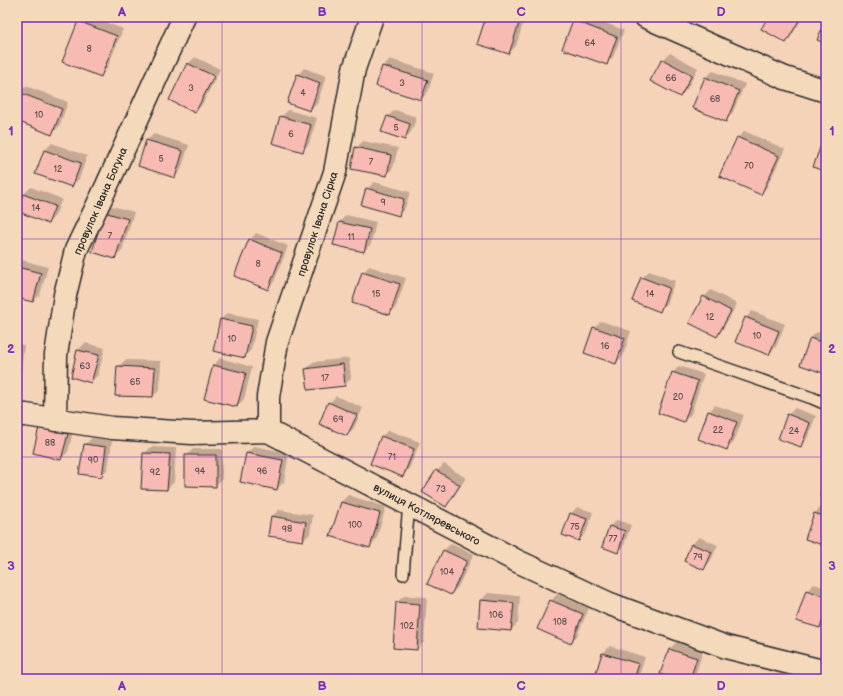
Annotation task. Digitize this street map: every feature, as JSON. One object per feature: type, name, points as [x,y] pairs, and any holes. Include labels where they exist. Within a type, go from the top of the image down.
[{"type":"street","name":"провулок Івана Богуна","points":[[55,420],[56,355],[65,295],[76,250],[184,17]]},
{"type":"street","name":"провулок Івана Сірка","points":[[268,432],[268,398],[277,342],[335,172],[354,70],[372,17]]},
{"type":"street","points":[[646,17],[785,78],[826,91]]},
{"type":"street","name":"вулиця Котляревського","points":[[17,415],[26,415],[112,428],[192,433],[268,432],[517,561],[610,604],[726,647],[826,672]]},
{"type":"lane","points":[[679,352],[826,404]]},
{"type":"lane","points":[[403,574],[409,504]]},
{"type":"building","points":[[486,17],[521,17],[509,54],[477,44]]},
{"type":"building","points":[[768,17],[801,17],[786,43],[761,29]]},
{"type":"building","points":[[826,19],[826,44],[817,40]]},
{"type":"building","points":[[573,20],[617,37],[607,65],[562,49]]},
{"type":"building","points":[[78,21],[117,36],[101,77],[62,62]]},
{"type":"building","points":[[662,59],[692,75],[680,97],[650,81]]},
{"type":"building","points":[[187,63],[214,76],[195,113],[169,100]]},
{"type":"building","points":[[382,66],[428,80],[421,100],[376,86]]},
{"type":"building","points":[[297,74],[320,83],[310,111],[287,103]]},
{"type":"building","points":[[705,77],[739,91],[726,122],[692,108]]},
{"type":"building","points":[[18,92],[62,109],[52,135],[17,121]]},
{"type":"building","points":[[280,116],[311,125],[303,152],[272,143]]},
{"type":"building","points":[[387,116],[410,124],[405,140],[381,132]]},
{"type":"building","points":[[737,137],[779,156],[761,195],[719,176]]},
{"type":"building","points":[[146,140],[183,151],[175,178],[138,166]]},
{"type":"building","points":[[821,145],[826,147],[826,172],[813,167]]},
{"type":"building","points":[[355,147],[391,155],[387,176],[351,169]]},
{"type":"building","points":[[44,150],[81,163],[72,187],[35,174]]},
{"type":"building","points":[[366,188],[404,199],[399,216],[361,205]]},
{"type":"building","points":[[23,194],[55,206],[48,224],[17,211]]},
{"type":"building","points":[[104,212],[128,219],[115,259],[92,252]]},
{"type":"building","points":[[339,222],[370,229],[364,252],[333,245]]},
{"type":"building","points":[[249,239],[282,253],[268,290],[234,276]]},
{"type":"building","points":[[17,267],[41,273],[33,302],[17,298]]},
{"type":"building","points":[[362,272],[400,284],[390,315],[352,303]]},
{"type":"building","points":[[641,277],[669,288],[660,312],[632,301]]},
{"type":"building","points":[[703,296],[731,311],[717,337],[689,323]]},
{"type":"building","points":[[745,317],[779,331],[769,355],[735,342]]},
{"type":"building","points":[[220,319],[252,326],[245,358],[213,351]]},
{"type":"building","points":[[593,327],[625,338],[616,364],[584,353]]},
{"type":"building","points":[[810,338],[826,344],[826,374],[800,365]]},
{"type":"building","points":[[77,350],[99,355],[91,383],[71,377]]},
{"type":"building","points":[[343,364],[345,386],[308,390],[305,369]]},
{"type":"building","points":[[213,365],[246,373],[237,407],[204,399]]},
{"type":"building","points":[[117,366],[155,368],[153,397],[115,396]]},
{"type":"building","points":[[672,372],[698,381],[684,422],[658,413]]},
{"type":"building","points":[[328,402],[357,415],[347,436],[319,424]]},
{"type":"building","points":[[708,411],[737,422],[727,450],[698,439]]},
{"type":"building","points":[[787,414],[810,423],[801,447],[778,439]]},
{"type":"building","points":[[39,427],[68,434],[61,460],[33,453]]},
{"type":"building","points":[[381,436],[414,449],[403,477],[370,464]]},
{"type":"building","points":[[84,444],[106,447],[102,477],[79,474]]},
{"type":"building","points":[[143,453],[170,454],[167,490],[141,489]]},
{"type":"building","points":[[246,453],[283,460],[277,490],[240,482]]},
{"type":"building","points":[[185,455],[216,455],[216,487],[185,486]]},
{"type":"building","points":[[436,470],[460,485],[446,507],[422,492]]},
{"type":"building","points":[[826,479],[826,498],[820,496]]},
{"type":"building","points":[[341,502],[380,513],[370,548],[330,536]]},
{"type":"building","points":[[570,513],[587,519],[579,541],[562,535]]},
{"type":"building","points":[[814,513],[826,517],[826,546],[805,539]]},
{"type":"building","points":[[271,516],[306,522],[303,541],[268,536]]},
{"type":"building","points":[[609,526],[625,531],[618,553],[602,547]]},
{"type":"building","points":[[691,544],[712,552],[704,570],[684,561]]},
{"type":"building","points":[[443,550],[467,561],[451,595],[427,584]]},
{"type":"building","points":[[806,590],[826,597],[826,611],[820,628],[796,621]]},
{"type":"building","points":[[480,600],[514,603],[511,631],[478,628]]},
{"type":"building","points":[[550,600],[583,614],[571,644],[537,629]]},
{"type":"building","points":[[396,602],[420,604],[417,650],[393,648]]},
{"type":"building","points":[[669,649],[697,658],[690,679],[674,679],[660,674]]},
{"type":"building","points":[[602,653],[639,664],[634,679],[594,679]]}]
